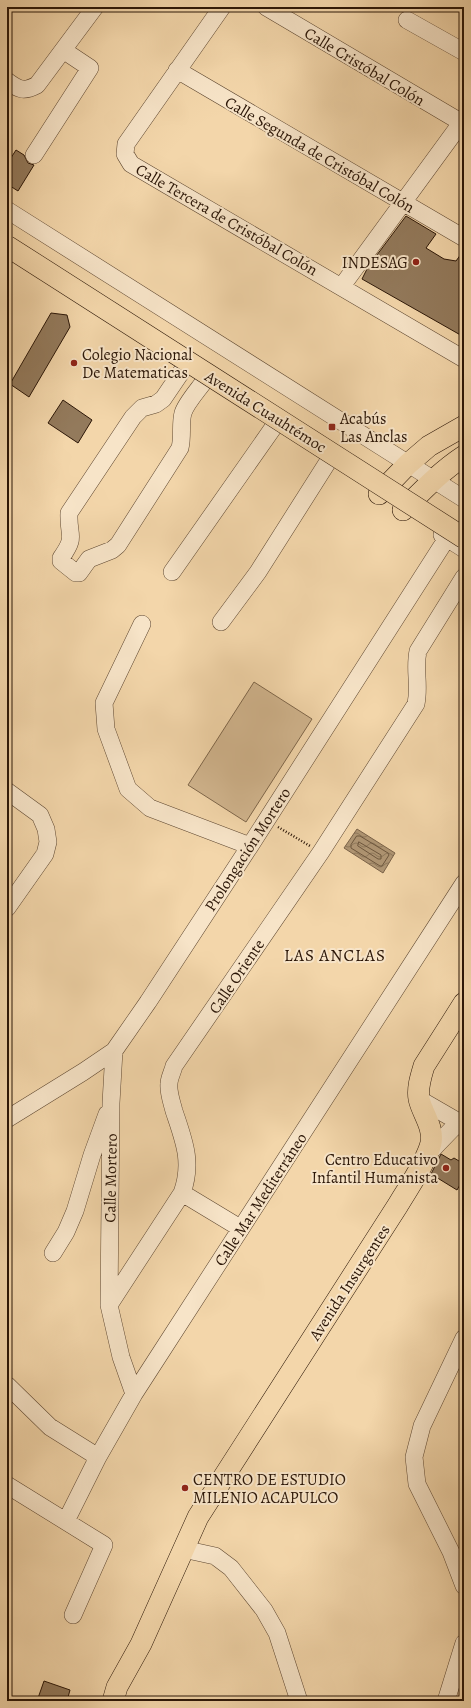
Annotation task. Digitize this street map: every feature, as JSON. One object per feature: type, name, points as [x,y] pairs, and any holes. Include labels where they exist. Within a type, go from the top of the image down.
[{"type":"main road","name":"Avenida Cuauhtémoc","points":[[7,230],[464,521]]},
{"type":"main road","name":"Avenida Cuauhtémoc","points":[[7,246],[456,538]]},
{"type":"main road","points":[[379,494],[408,464],[429,446],[464,426]]},
{"type":"main road","points":[[403,510],[454,462],[464,456]]},
{"type":"main road","name":"Avenida Insurgentes","points":[[113,1701],[117,1687],[141,1644],[198,1517],[394,1212],[426,1156],[431,1142],[430,1129],[419,1099],[419,1087],[424,1066],[464,1004]]},
{"type":"street","name":"Calle Tercera de Cristóbal Colón","points":[[222,7],[126,144],[125,154],[131,164],[342,286],[464,359]]},
{"type":"street","name":"Calle Cristóbal Colón","points":[[266,7],[463,122]]},
{"type":"street","points":[[7,81],[18,89],[29,89],[37,85],[63,50],[90,9]]},
{"type":"street","points":[[407,20],[464,52]]},
{"type":"street","points":[[34,155],[90,68],[63,50]]},
{"type":"street","name":"Calle Segunda de Cristóbal Colón","points":[[177,70],[464,238]]},
{"type":"street","points":[[342,286],[463,122]]},
{"type":"street","points":[[7,210],[464,499]]},
{"type":"street","points":[[7,257],[205,380],[403,510],[456,538],[464,549]]},
{"type":"street","points":[[184,368],[163,400],[156,404],[142,408],[133,417],[69,513],[72,538],[70,545],[60,558],[61,561],[76,574],[79,573],[89,559],[98,554],[112,550],[118,545],[180,448],[183,438],[182,420],[184,411],[205,380]]},
{"type":"street","points":[[172,572],[275,425]]},
{"type":"street","points":[[221,622],[258,572],[329,460]]},
{"type":"street","name":"Prolongación Mortero","points":[[7,1119],[114,1051],[148,1002],[266,819],[456,538]]},
{"type":"street","name":"Calle Oriente","points":[[109,1305],[182,1193],[186,1182],[188,1167],[187,1150],[171,1101],[169,1084],[174,1066],[321,852],[416,704],[419,692],[416,661],[418,651],[464,577]]},
{"type":"street","points":[[142,624],[104,703],[106,729],[128,789],[150,808],[250,846]]},
{"type":"street","points":[[7,791],[40,816],[46,829],[48,842],[44,854],[7,908]]},
{"type":"street","name":"Calle Mar Mediterráneo","points":[[66,1521],[98,1457],[134,1394],[464,883]]},
{"type":"street","name":"Calle Mortero","points":[[109,1305],[111,1103],[114,1051]]},
{"type":"street","points":[[419,1099],[462,1124]]},
{"type":"street","points":[[53,1253],[66,1232],[75,1210],[92,1155],[111,1103]]},
{"type":"street","points":[[426,1156],[452,1129],[462,1124]]},
{"type":"street","points":[[182,1193],[240,1228]]},
{"type":"street","points":[[109,1305],[120,1357],[134,1394]]},
{"type":"street","points":[[464,1338],[422,1426],[414,1457],[418,1484],[451,1552],[464,1586]]},
{"type":"street","points":[[7,1385],[50,1427],[98,1457]]},
{"type":"street","points":[[7,1485],[104,1545],[73,1615]]},
{"type":"street","points":[[183,1549],[215,1556],[231,1568],[264,1610],[277,1632],[299,1701]]},
{"type":"street","points":[[446,1701],[464,1643]]},
{"type":"path","points":[[266,819],[321,852]]},
{"type":"shaded area","points":[[254,682],[312,719],[246,822],[188,785]]},
{"type":"water","points":[[357,829],[395,853],[383,873],[344,848]]},
{"type":"building","points":[[16,150],[24,155],[28,163],[34,165],[18,191],[7,184],[7,164]]},
{"type":"building","name":"INDESAG","points":[[406,216],[436,234],[426,248],[444,259],[456,261],[464,250],[464,337],[362,279],[368,267]]},
{"type":"building","points":[[51,313],[67,315],[70,327],[29,397],[10,384]]},
{"type":"building","points":[[63,400],[92,420],[78,443],[48,423]]},
{"type":"building","name":"Centro Educativo Infantil Humanista","points":[[441,1154],[451,1160],[454,1158],[464,1164],[464,1178],[457,1190],[431,1174]]},
{"type":"building","points":[[44,1681],[70,1690],[67,1701],[37,1701]]},
{"type":"place","name":"INDESAG","points":[[416,262]]},
{"type":"place","name":"Colegio Nacional De Matematicas","points":[[74,363]]},
{"type":"place","name":"Acabús Las Anclas","points":[[332,427]]},
{"type":"place","name":"Centro Educativo Infantil Humanista","points":[[446,1168]]},
{"type":"place","name":"CENTRO DE ESTUDIO MILENIO ACAPULCO","points":[[185,1488]]},
{"type":"district","name":"LAS ANCLAS","points":[[335,955]]}]
